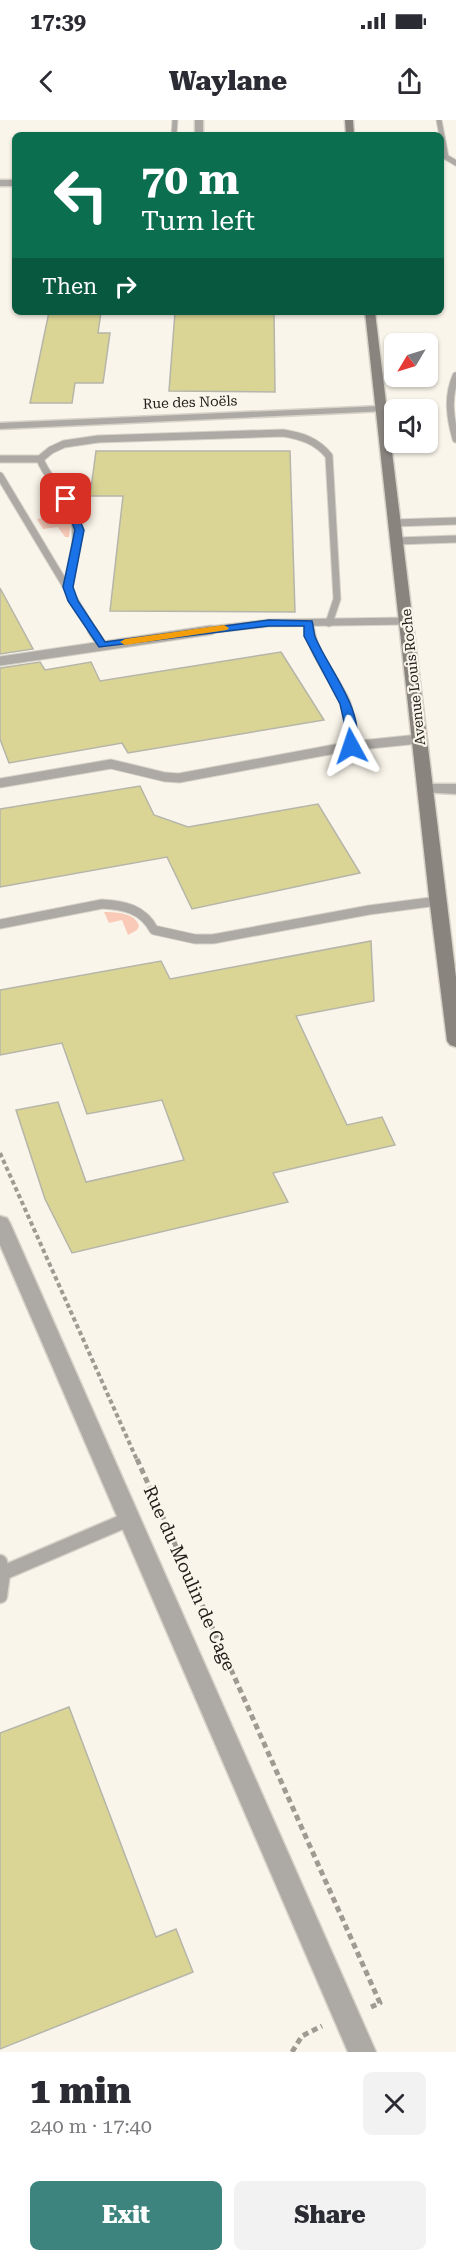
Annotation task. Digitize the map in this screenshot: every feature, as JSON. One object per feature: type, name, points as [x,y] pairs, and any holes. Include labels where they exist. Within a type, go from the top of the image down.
[{"type":"main road","name":"Avenue Louis Roche","points":[[370,315],[456,1041]]},
{"type":"street","name":"Rue des Noëls","points":[[0,426],[381,409]]},
{"type":"street","points":[[426,789],[456,789]]},
{"type":"street","name":"Rue du Moulin de Cage","points":[[0,1223],[362,2052]]},
{"type":"lane","points":[[444,146],[446,157],[456,162]]},
{"type":"lane","points":[[456,376],[451,392],[450,418],[456,439]]},
{"type":"lane","points":[[0,459],[40,459],[51,450],[64,444],[98,439],[273,433],[294,434],[315,442],[329,456],[337,599],[329,623]]},
{"type":"lane","points":[[40,459],[42,466],[66,499],[79,530],[68,587]]},
{"type":"lane","points":[[0,476],[68,587],[73,601],[102,645]]},
{"type":"lane","points":[[394,523],[456,521]]},
{"type":"lane","points":[[397,541],[456,539]]},
{"type":"lane","points":[[0,661],[269,623],[407,621]]},
{"type":"lane","points":[[309,623],[309,636],[346,704],[351,746]]},
{"type":"lane","points":[[0,783],[111,764],[165,777],[179,778],[351,746],[419,739]]},
{"type":"lane","points":[[0,924],[102,904],[114,904],[138,911],[151,921],[154,930],[195,939],[213,939],[369,910],[438,901]]},
{"type":"lane","points":[[0,1596],[2,1568],[129,1519]]},
{"type":"path","name":"Rue du Moulin de Cage","points":[[0,1153],[380,2003]]},
{"type":"path","points":[[292,2052],[302,2036],[315,2029]]},
{"type":"shaded area","points":[[65,514],[71,522],[69,537],[65,537],[58,527],[43,529],[37,519]]},
{"type":"shaded area","points":[[104,912],[130,916],[139,926],[137,930],[128,935],[122,920],[109,923]]},
{"type":"building","points":[[48,315],[101,315],[98,333],[110,333],[103,383],[75,383],[72,403],[30,403]]},
{"type":"building","points":[[175,315],[274,315],[275,392],[169,391]]},
{"type":"building","points":[[96,451],[290,451],[295,612],[110,611],[123,496],[90,496]]},
{"type":"building","points":[[0,588],[33,649],[0,654]]},
{"type":"building","points":[[281,652],[324,720],[128,753],[122,743],[9,763],[0,739],[0,668],[40,662],[45,670],[91,662],[100,681]]},
{"type":"building","points":[[140,786],[154,815],[188,827],[318,804],[360,873],[192,909],[167,857],[0,887],[0,809]]},
{"type":"building","points":[[371,941],[374,1001],[296,1016],[347,1125],[382,1117],[395,1145],[273,1173],[288,1202],[72,1253],[45,1199],[16,1110],[58,1102],[86,1182],[184,1160],[162,1100],[87,1114],[62,1043],[0,1055],[0,990],[161,961],[170,979]]},
{"type":"building","points":[[69,1707],[156,1937],[176,1929],[193,1972],[0,2049],[0,1733]]},
{"type":"slow traffic","points":[[125,642],[224,628]]},
{"type":"route","points":[[66,499],[79,530],[68,587],[73,601],[102,645],[269,623],[309,623],[309,636],[346,704],[351,746]]}]
